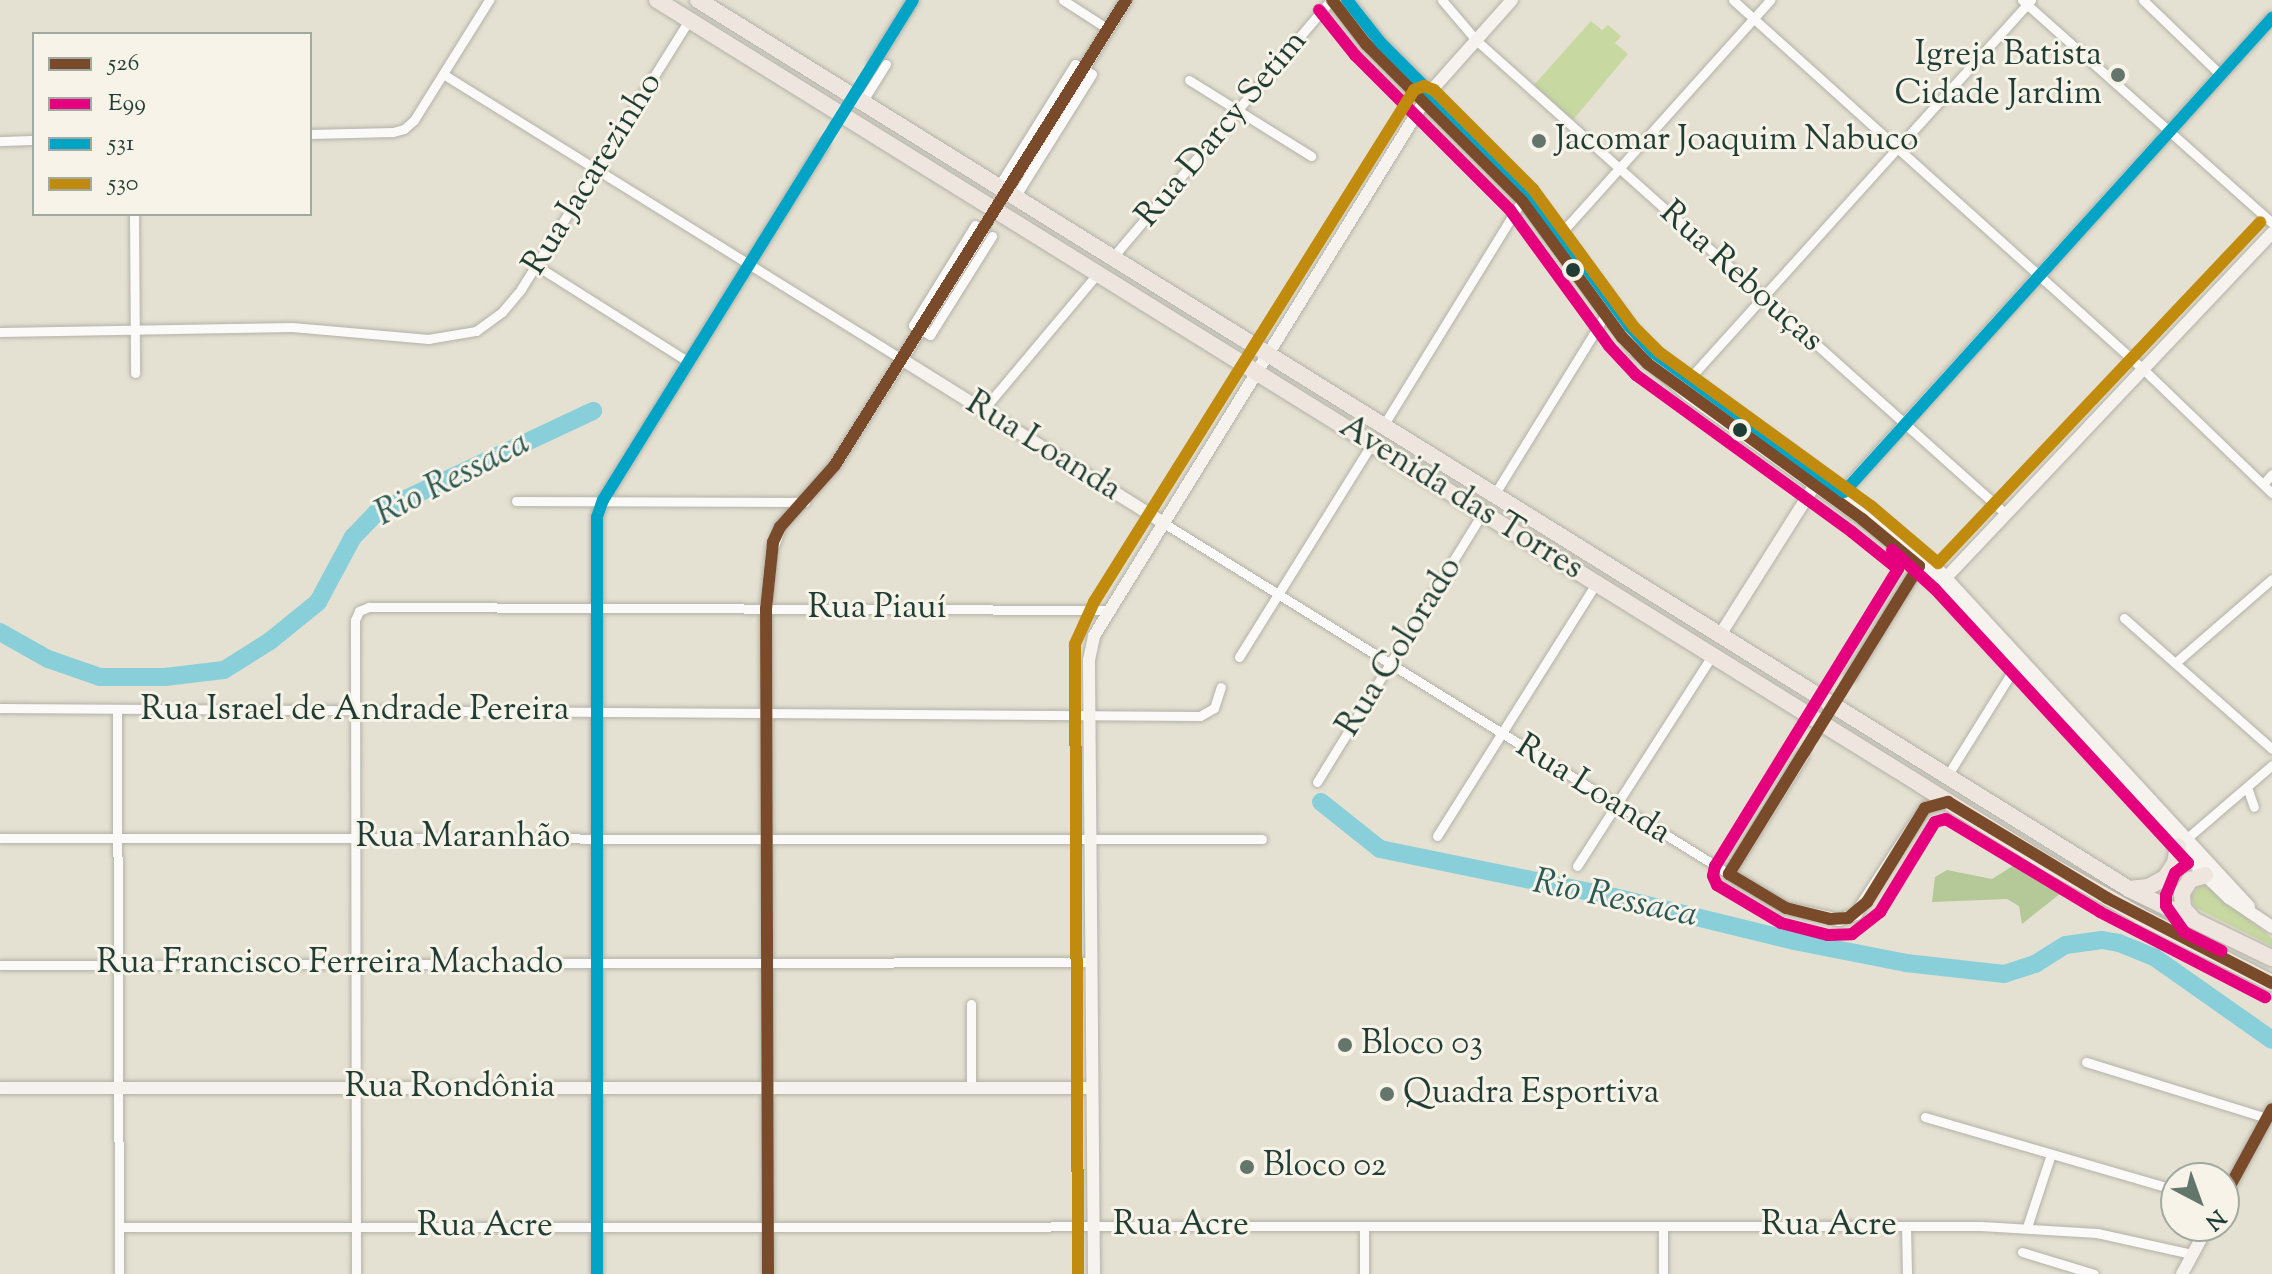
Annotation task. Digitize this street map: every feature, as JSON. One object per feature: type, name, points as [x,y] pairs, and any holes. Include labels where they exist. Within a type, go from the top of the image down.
[{"type":"highway","name":"Avenida das Torres","points":[[657,0],[1948,802],[2107,898],[2272,983]]},
{"type":"highway","name":"Avenida das Torres","points":[[700,1],[2129,889],[2272,958]]},
{"type":"highway","points":[[2129,889],[2148,887],[2165,878],[2175,863],[2182,842]]},
{"type":"highway","points":[[2194,919],[2183,908],[2182,893],[2190,880],[2209,871]]},
{"type":"main road","points":[[880,63],[913,0]]},
{"type":"main road","points":[[1021,169],[1126,0]]},
{"type":"main road","points":[[1331,0],[1355,33],[1531,193],[1629,326],[1654,353],[1840,496],[1902,537],[2209,871],[2229,898],[2272,927]]},
{"type":"main road","points":[[1347,0],[1427,97],[1522,200],[1634,350],[1663,376],[1815,485],[1840,496],[1919,566],[1943,582],[2015,667],[2182,842]]},
{"type":"main road","points":[[1094,1274],[1090,649],[1108,610],[1427,97],[1512,0]]},
{"type":"main road","points":[[1840,496],[2272,18]]},
{"type":"main road","points":[[597,1274],[596,525],[603,500],[823,145]]},
{"type":"main road","points":[[768,1274],[766,609],[773,542],[780,527],[835,465],[984,231]]},
{"type":"main road","points":[[1943,582],[2272,233]]},
{"type":"main road","name":"Rua Loanda","points":[[903,360],[1162,522]]},
{"type":"main road","points":[[1720,635],[1815,485]]},
{"type":"main road","points":[[1851,676],[1919,566]]},
{"type":"main road","points":[[1729,874],[1803,755]]},
{"type":"main road","name":"Rua Loanda","points":[[1729,874],[1786,908],[1839,920],[1856,914],[1925,808],[1948,802]]},
{"type":"main road","name":"Rua Rondônia","points":[[0,1088],[1092,1088]]},
{"type":"main road","points":[[2240,1168],[2270,1114]]},
{"type":"main road","points":[[2182,1274],[2199,1242]]},
{"type":"street","points":[[312,134],[393,132],[404,129],[414,120],[489,0]]},
{"type":"street","points":[[1063,0],[1108,29]]},
{"type":"street","name":"Rua Darcy Setim","points":[[1112,258],[1331,0]]},
{"type":"street","name":"Rua Rebouças","points":[[1442,0],[1476,40],[2006,514]]},
{"type":"street","points":[[1733,0],[2143,369],[2272,493]]},
{"type":"street","points":[[1562,232],[1770,0]]},
{"type":"street","points":[[2143,0],[2221,75]]},
{"type":"street","points":[[1688,380],[2027,1],[2272,223]]},
{"type":"street","name":"Rua Jacarezinho","points":[[134,330],[292,327],[428,339],[462,336],[490,322],[511,302],[537,266],[689,20]]},
{"type":"street","points":[[862,102],[880,63]]},
{"type":"street","points":[[998,187],[1075,64],[1084,69],[1092,74],[1015,197]]},
{"type":"street","name":"Rua Loanda","points":[[443,74],[903,360]]},
{"type":"street","points":[[1189,80],[1311,156]]},
{"type":"street","points":[[0,141],[32,140]]},
{"type":"street","points":[[1383,426],[1522,200]]},
{"type":"street","points":[[134,216],[135,373]]},
{"type":"street","points":[[537,266],[689,362]]},
{"type":"street","points":[[983,410],[1098,273]]},
{"type":"street","points":[[1494,495],[1606,314]]},
{"type":"street","points":[[0,332],[134,330]]},
{"type":"street","points":[[1239,657],[1372,443]]},
{"type":"street","points":[[2264,483],[2272,474]]},
{"type":"street","points":[[516,501],[805,502]]},
{"type":"street","name":"Rua Colorado","points":[[1317,782],[1484,512]]},
{"type":"street","name":"Rua Loanda","points":[[1162,522],[1729,874]]},
{"type":"street","points":[[2175,663],[2272,579]]},
{"type":"street","points":[[1437,836],[1597,582]]},
{"type":"street","name":"Rua Piauí","points":[[355,711],[355,620],[359,611],[369,607],[1108,610]]},
{"type":"street","points":[[2124,618],[2272,749]]},
{"type":"street","points":[[1577,866],[1713,654]]},
{"type":"street","points":[[1947,776],[2015,667]]},
{"type":"street","name":"Rua Israel de Andrade Pereira","points":[[0,708],[1200,716],[1214,708],[1221,687]]},
{"type":"street","points":[[117,709],[119,1274]]},
{"type":"street","points":[[355,711],[356,1274]]},
{"type":"street","points":[[2182,842],[2272,765]]},
{"type":"street","points":[[2247,787],[2254,807]]},
{"type":"street","name":"Rua Maranhão","points":[[0,838],[1262,839]]},
{"type":"street","name":"Rua Francisco Ferreira Machado","points":[[0,965],[1091,962]]},
{"type":"street","points":[[971,1004],[971,1088]]},
{"type":"street","points":[[2086,1062],[2270,1114]]},
{"type":"street","points":[[1925,1117],[2160,1185]]},
{"type":"street","points":[[2027,1227],[2051,1154]]},
{"type":"street","points":[[1364,1226],[1364,1274]]},
{"type":"street","points":[[1663,1226],[1663,1274]]},
{"type":"street","points":[[1906,1226],[1907,1274]]},
{"type":"street","name":"Rua Acre","points":[[119,1227],[2027,1227],[2120,1237],[2192,1254]]},
{"type":"street","points":[[2022,1252],[2094,1274]]},
{"type":"green space","points":[[1591,21],[1602,30],[1608,25],[1621,36],[1615,43],[1628,54],[1573,120],[1534,85]]},
{"type":"green space","points":[[2019,862],[2065,890],[2022,924],[2019,906],[2007,899],[1932,902],[1935,877],[1947,870],[1992,879]]},
{"type":"green space","points":[[2200,885],[2210,888],[2272,938],[2272,946],[2196,908],[2190,897]]},
{"type":"waterway","name":"Rio Ressaca","points":[[0,632],[48,659],[100,677],[165,677],[224,670],[270,641],[318,602],[353,537],[376,513],[593,411]]},
{"type":"waterway","name":"Rio Ressaca","points":[[1321,802],[1380,849],[1614,897],[1794,941],[1906,963],[2004,974],[2035,964],[2066,945],[2102,940],[2119,943],[2154,957],[2272,1040]]},
{"type":"tunnel","points":[[823,145],[874,63]]},
{"type":"tunnel","points":[[983,230],[1021,169]]},
{"type":"tunnel","points":[[1803,755],[1851,676]]},
{"type":"transit line","name":"531","points":[[597,1274],[597,517],[603,500],[913,0]]},
{"type":"transit line","name":"526","points":[[768,1274],[766,609],[773,542],[780,527],[835,465],[1126,0]]},
{"type":"transit line","name":"526","points":[[1332,0],[1366,44],[1522,200],[1622,337],[1648,364],[1862,519],[1919,566],[1729,874],[1786,908],[1830,919],[1848,918],[1867,902],[1925,808],[1948,802],[2107,898],[2272,983]]},
{"type":"transit line","name":"531","points":[[1347,0],[1381,43],[1531,193],[1629,326],[1654,353],[1844,492],[2272,18]]},
{"type":"transit line","name":"E99","points":[[1319,10],[1355,55],[1510,210],[1609,346],[1636,375],[1898,569],[1715,866],[1713,876],[1717,885],[1781,923],[1828,935],[1852,934],[1880,912],[1935,822],[1946,819],[2100,912],[2265,997]]},
{"type":"transit line","name":"530","points":[[1078,1274],[1075,644],[1094,602],[1414,90],[1424,86],[1434,90],[1533,189],[1634,327],[1659,352],[1871,506],[1938,563],[2260,222]]},
{"type":"transit line","name":"E99","points":[[1892,550],[1935,589],[2188,863],[2175,873],[2166,895],[2166,906],[2184,932],[2222,951]]},
{"type":"transit line","name":"526","points":[[2240,1168],[2272,1109]]},
{"type":"place","name":"Igreja Batista Cidade Jardim","points":[[2118,75]]},
{"type":"place","name":"Jacomar Joaquim Nabuco","points":[[1539,141]]},
{"type":"place","name":"Bloco 03","points":[[1345,1045]]},
{"type":"place","name":"Quadra Esportiva","points":[[1387,1094]]},
{"type":"place","name":"Bloco 02","points":[[1247,1167]]}]
